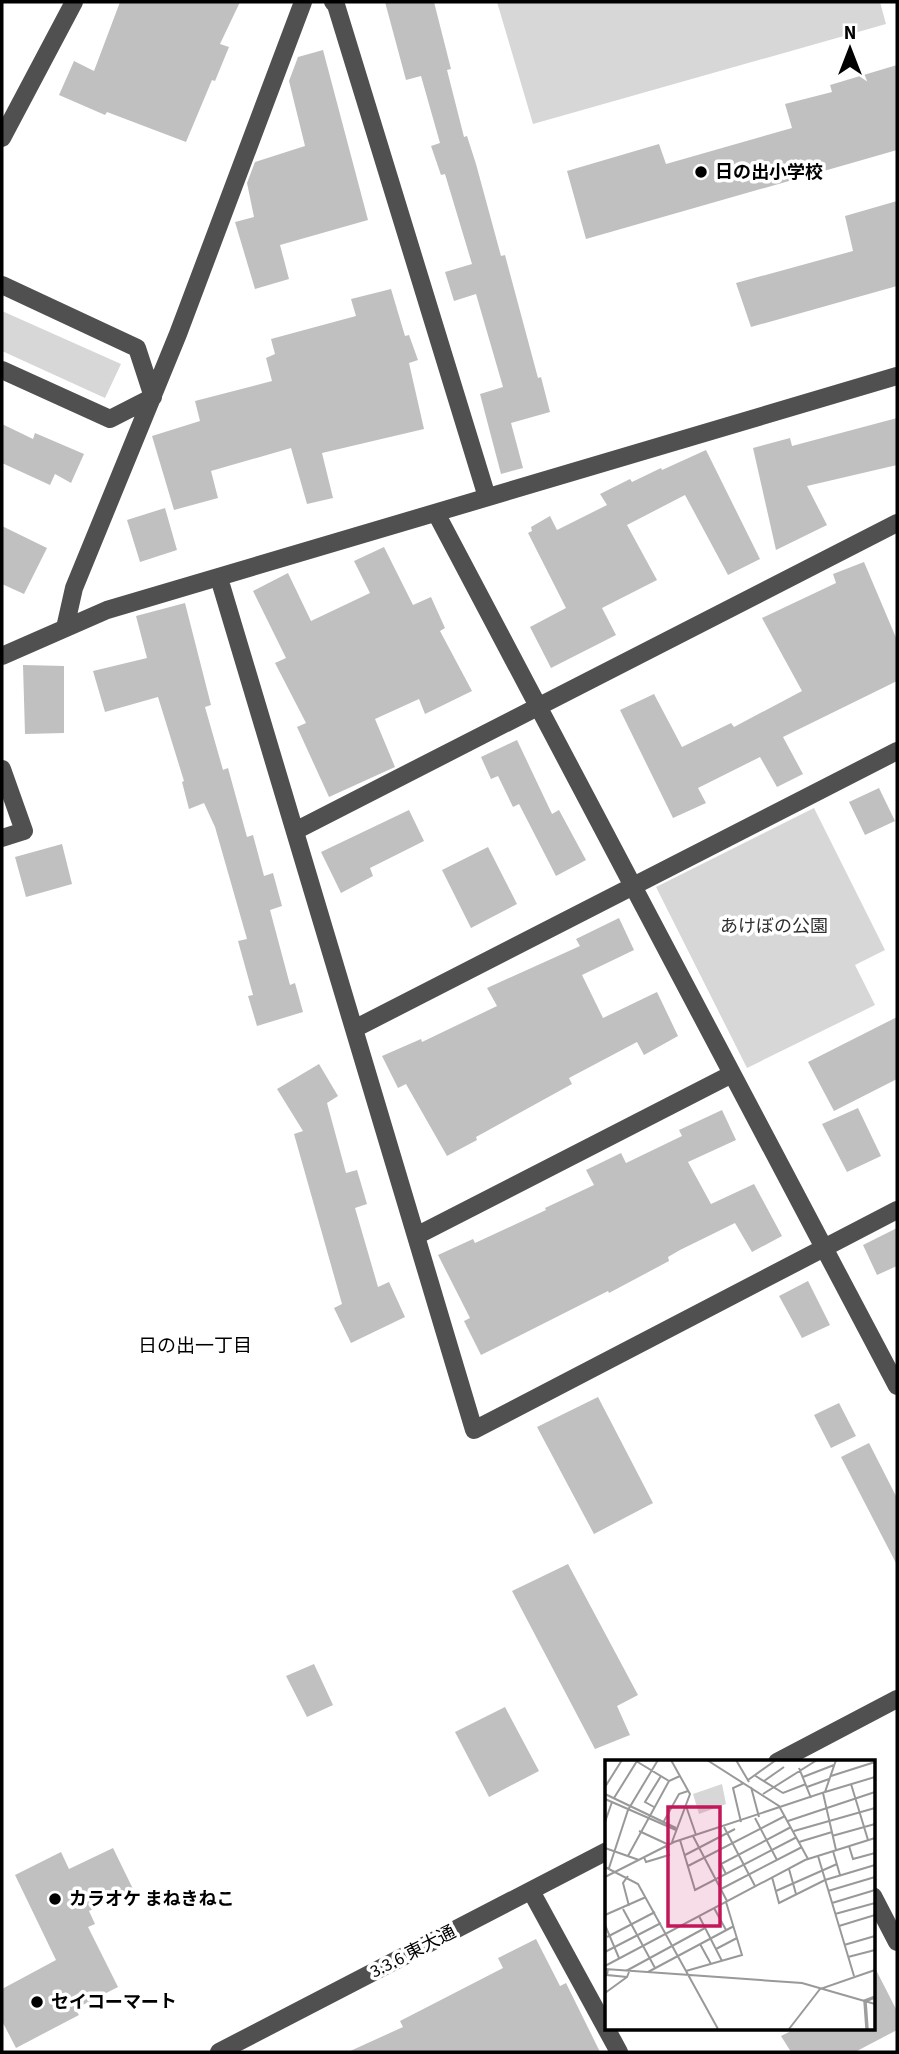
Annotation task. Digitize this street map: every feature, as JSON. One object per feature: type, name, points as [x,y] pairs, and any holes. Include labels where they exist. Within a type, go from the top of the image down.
[{"type":"street","points":[[2,138],[74,2]]},
{"type":"street","points":[[65,628],[74,588],[153,397],[303,2]]},
{"type":"street","points":[[332,2],[336,5],[487,497]]},
{"type":"street","points":[[2,285],[137,348],[153,397]]},
{"type":"street","points":[[2,370],[110,419],[153,397]]},
{"type":"street","points":[[2,656],[107,610],[897,376]]},
{"type":"street","points":[[436,513],[897,1386]]},
{"type":"street","points":[[295,831],[897,523]]},
{"type":"street","points":[[219,578],[474,1430],[897,1210]]},
{"type":"street","points":[[354,1029],[897,751]]},
{"type":"street","points":[[2,769],[24,831],[2,838]]},
{"type":"street","points":[[416,1236],[732,1074]]},
{"type":"street","points":[[798,1757],[897,1699]]},
{"type":"street","name":"3.3.6 東大通","points":[[219,2052],[605,1852]]},
{"type":"street","points":[[531,1891],[605,2026]]},
{"type":"street","points":[[874,1898],[897,1942]]},
{"type":"street","points":[[607,2030],[619,2052]]},
{"type":"green space","points":[[497,2],[880,2],[886,24],[533,124]]},
{"type":"green space","points":[[2,311],[121,364],[105,398],[2,351]]},
{"type":"green space","name":"あけぼの公園","points":[[814,808],[885,950],[855,965],[875,1005],[747,1068],[656,887]]},
{"type":"building","points":[[120,2],[240,2],[220,44],[229,47],[186,142],[107,112],[105,115],[59,95],[74,61],[94,71]]},
{"type":"building","points":[[385,2],[434,2],[464,137],[467,136],[476,164],[501,256],[505,255],[538,378],[541,377],[550,412],[511,423],[523,468],[501,474],[480,394],[503,387],[476,294],[454,301],[445,272],[472,264],[445,174],[441,175],[431,146],[440,143],[421,76],[406,80]]},
{"type":"building","points":[[323,50],[368,220],[280,245],[289,279],[255,289],[235,222],[254,217],[247,183],[255,162],[305,146],[289,81],[298,57]]},
{"type":"building","points":[[897,65],[897,150],[586,239],[567,171],[659,144],[666,164],[792,128],[785,104],[832,92],[830,85]]},
{"type":"building","points":[[897,201],[897,286],[751,327],[736,283],[853,251],[845,216]]},
{"type":"building","points":[[391,289],[405,336],[409,335],[418,360],[409,363],[424,429],[322,453],[333,498],[307,504],[291,448],[211,471],[218,498],[174,510],[152,436],[200,421],[195,401],[272,381],[266,358],[275,354],[271,339],[356,316],[351,299]]},
{"type":"building","points":[[897,418],[897,465],[807,486],[827,525],[776,550],[753,448],[790,438],[792,446]]},
{"type":"building","points":[[2,424],[33,439],[35,433],[84,454],[71,483],[55,474],[50,485],[2,463]]},
{"type":"building","points":[[706,450],[760,559],[728,575],[685,495],[627,525],[657,580],[602,608],[616,635],[551,668],[530,627],[566,608],[528,533],[532,531],[531,527],[550,516],[557,530],[607,505],[600,494],[630,479],[632,482]]},
{"type":"building","points":[[165,508],[177,550],[140,562],[127,520]]},
{"type":"building","points":[[2,526],[47,548],[24,594],[2,584]]},
{"type":"building","points":[[384,547],[413,605],[431,597],[445,628],[440,631],[472,691],[425,714],[419,699],[375,719],[395,767],[329,797],[297,727],[306,723],[275,663],[286,658],[253,591],[288,573],[311,621],[370,593],[354,561]]},
{"type":"building","points":[[864,562],[897,640],[897,681],[783,737],[803,774],[777,787],[760,757],[698,788],[706,803],[673,818],[620,710],[654,694],[682,747],[731,723],[734,727],[802,691],[762,618],[836,583],[833,574]]},
{"type":"building","points":[[185,603],[211,705],[205,707],[223,770],[228,768],[247,837],[253,835],[264,876],[273,873],[282,906],[270,910],[290,985],[295,983],[303,1012],[257,1026],[248,996],[253,995],[238,941],[247,939],[215,827],[204,803],[189,809],[182,782],[184,781],[158,697],[105,712],[93,671],[147,658],[136,616]]},
{"type":"building","points":[[23,665],[64,666],[64,733],[25,734]]},
{"type":"building","points":[[517,740],[552,814],[559,810],[586,860],[556,876],[519,804],[513,807],[498,776],[491,779],[481,757]]},
{"type":"building","points":[[879,788],[895,821],[865,835],[849,802]]},
{"type":"building","points":[[409,810],[424,841],[370,868],[373,876],[341,893],[321,852]]},
{"type":"building","points":[[62,844],[72,884],[26,897],[15,857]]},
{"type":"building","points":[[488,847],[517,904],[471,928],[442,870]]},
{"type":"building","points":[[619,918],[634,950],[582,975],[603,1018],[657,992],[678,1036],[644,1055],[637,1042],[569,1078],[572,1084],[447,1156],[406,1084],[398,1088],[382,1056],[421,1039],[422,1042],[497,1006],[487,988],[580,946],[576,939]]},
{"type":"building","points":[[897,1017],[897,1079],[834,1111],[808,1062]]},
{"type":"building","points":[[319,1064],[338,1096],[327,1103],[346,1173],[357,1170],[367,1204],[355,1208],[378,1287],[389,1282],[405,1317],[351,1343],[334,1308],[342,1304],[294,1134],[303,1131],[277,1089]]},
{"type":"building","points":[[858,1108],[881,1156],[847,1172],[822,1124]]},
{"type":"building","points":[[722,1110],[736,1140],[688,1162],[711,1204],[754,1184],[782,1236],[752,1252],[735,1223],[680,1250],[668,1257],[669,1261],[609,1293],[608,1291],[481,1355],[464,1321],[470,1318],[438,1255],[473,1239],[475,1243],[546,1210],[545,1208],[594,1185],[586,1170],[621,1153],[626,1163],[682,1136],[679,1130]]},
{"type":"building","points":[[897,1228],[897,1266],[877,1275],[863,1245]]},
{"type":"building","points":[[808,1281],[830,1325],[802,1338],[779,1296]]},
{"type":"building","points":[[598,1397],[653,1503],[594,1534],[537,1427]]},
{"type":"building","points":[[839,1403],[856,1436],[831,1448],[814,1415]]},
{"type":"building","points":[[869,1443],[897,1498],[897,1565],[841,1457]]},
{"type":"building","points":[[568,1564],[638,1695],[617,1706],[630,1735],[595,1749],[512,1591]]},
{"type":"building","points":[[314,1664],[333,1705],[307,1717],[286,1676]]},
{"type":"building","points":[[505,1707],[539,1771],[489,1797],[455,1732]]},
{"type":"building","points":[[113,1848],[133,1889],[89,1911],[95,1924],[88,1927],[118,1987],[75,2009],[79,2015],[16,2048],[2,2021],[2,1989],[56,1960],[15,1875],[61,1852],[69,1869]]},
{"type":"building","points":[[536,1939],[560,1986],[566,1983],[600,2052],[348,2052],[403,2027],[400,2021],[503,1968],[498,1958]]},
{"type":"building","points":[[874,1966],[897,2011],[897,2030],[855,2052],[791,2052],[781,2036],[793,2030],[874,2030]]},
{"type":"place","name":"日の出小学校","points":[[701,172]]},
{"type":"place","name":"カラオケ まねきねこ","points":[[55,1899]]},
{"type":"place","name":"セイコーマート","points":[[37,2002]]},
{"type":"district","name":"日の出一丁目","points":[[195,1346]]}]
